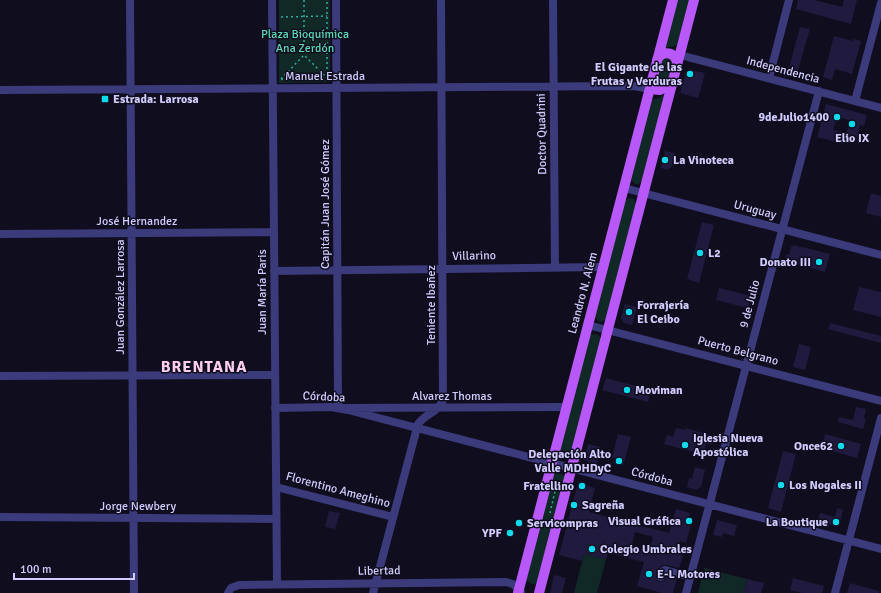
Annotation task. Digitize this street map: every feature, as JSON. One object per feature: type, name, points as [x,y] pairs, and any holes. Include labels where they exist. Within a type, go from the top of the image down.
[{"type":"main road","name":"Leandro N. Alem","points":[[520,592],[566,407],[673,0]]},
{"type":"main road","points":[[539,593],[694,0]]},
{"type":"main road","points":[[657,61],[658,58],[665,53],[670,54],[676,58],[677,66]]},
{"type":"main road","points":[[650,89],[660,90],[673,82]]},
{"type":"street","name":"Juan González Larrosa","points":[[130,0],[134,593]]},
{"type":"street","name":"Juan María Paris","points":[[272,0],[277,584]]},
{"type":"street","name":"Capitán Juan José Gómez","points":[[336,0],[338,408]]},
{"type":"street","name":"Teniente Ibañez","points":[[437,408],[444,400],[441,0]]},
{"type":"street","name":"Doctor Quadrini","points":[[553,0],[555,268]]},
{"type":"street","points":[[769,78],[789,0]]},
{"type":"street","points":[[855,101],[881,3]]},
{"type":"street","name":"Independencia","points":[[680,55],[881,108]]},
{"type":"street","name":"Manuel Estrada","points":[[0,90],[634,86],[650,89]]},
{"type":"street","name":"9 de Julio","points":[[686,593],[819,91]]},
{"type":"street","name":"Uruguay","points":[[624,188],[881,255]]},
{"type":"street","name":"José Hernandez","points":[[0,234],[274,232]]},
{"type":"street","name":"Villarino","points":[[274,271],[603,267]]},
{"type":"street","name":"Puerto Belgrano","points":[[588,325],[881,401]]},
{"type":"street","points":[[0,376],[275,375]]},
{"type":"street","name":"Alvarez Thomas","points":[[338,408],[566,407]]},
{"type":"street","name":"Córdoba","points":[[275,408],[338,408],[881,549]]},
{"type":"street","points":[[373,593],[418,424],[420,420],[437,408]]},
{"type":"street","points":[[835,593],[881,418]]},
{"type":"street","name":"Florentino Ameghino","points":[[276,487],[394,517]]},
{"type":"street","name":"Jorge Newbery","points":[[0,517],[276,519]]},
{"type":"street","points":[[661,577],[663,571],[665,570],[690,577]]},
{"type":"street","name":"Libertad","points":[[230,590],[239,585],[506,582],[511,583],[520,592]]},
{"type":"path","points":[[304,0],[304,55],[281,79],[327,78]]},
{"type":"path","points":[[327,0],[327,78]]},
{"type":"path","points":[[281,17],[327,16]]},
{"type":"path","points":[[304,55],[327,78]]},
{"type":"path","points":[[548,519],[556,484]]},
{"type":"green space","name":"Plaza Bioquímica Ana Zerdón","points":[[279,0],[330,0],[330,82],[279,83]]},
{"type":"green space","points":[[676,0],[689,0],[677,45],[664,50]]},
{"type":"green space","points":[[667,58],[672,63],[669,80],[664,84],[659,82],[658,76],[661,62]]},
{"type":"green space","points":[[664,94],[643,181],[639,184],[635,184],[631,180],[651,100],[659,98]]},
{"type":"green space","points":[[629,198],[634,199],[636,204],[606,320],[600,322],[595,317],[624,201]]},
{"type":"green space","points":[[590,335],[598,335],[601,340],[570,456],[564,458],[559,453]]},
{"type":"green space","points":[[557,473],[563,475],[565,478],[537,582],[535,584],[531,584],[526,580],[553,475]]},
{"type":"green space","points":[[584,554],[606,559],[597,593],[574,593]]},
{"type":"green space","points":[[704,568],[747,579],[743,593],[698,593]]},
{"type":"building","points":[[798,0],[814,0],[842,7],[844,0],[857,0],[851,24],[796,9]]},
{"type":"building","points":[[800,27],[810,29],[798,70],[789,68]]},
{"type":"building","points":[[834,36],[853,41],[853,39],[861,41],[852,74],[835,69],[832,80],[823,77]]},
{"type":"building","points":[[690,70],[705,73],[698,98],[680,93],[686,72]]},
{"type":"building","points":[[826,104],[867,115],[864,126],[860,125],[856,140],[846,137],[844,144],[817,137]],"holes":[[[837,117],[850,120],[847,133],[833,130]]]},
{"type":"building","points":[[665,151],[675,153],[671,168],[668,170],[661,168]]},
{"type":"building","points":[[871,193],[881,196],[881,217],[866,213]]},
{"type":"building","name":"L2","points":[[702,222],[714,225],[699,283],[687,279]]},
{"type":"building","points":[[794,245],[830,254],[825,272],[785,261],[786,254],[789,255],[791,247]]},
{"type":"building","points":[[859,287],[881,292],[881,317],[853,310]]},
{"type":"building","points":[[719,288],[751,296],[748,308],[716,300]]},
{"type":"building","name":"Forrajería El Ceibo","points":[[625,304],[637,307],[632,325],[624,323],[621,318]]},
{"type":"building","points":[[830,323],[881,336],[881,343],[828,329]]},
{"type":"building","points":[[799,344],[811,347],[805,370],[793,367]]},
{"type":"building","name":"Moviman","points":[[606,378],[651,390],[648,402],[602,390]]},
{"type":"building","points":[[856,407],[866,409],[864,418],[866,419],[863,429],[838,422],[839,417],[853,420]]},
{"type":"building","points":[[676,428],[685,430],[685,428],[714,436],[712,445],[706,444],[704,455],[664,444],[667,435],[673,437]]},
{"type":"building","points":[[618,434],[631,437],[623,466],[613,463],[615,458],[612,458]]},
{"type":"building","name":"Once62","points":[[825,434],[861,444],[857,458],[822,448]]},
{"type":"building","points":[[588,444],[601,447],[597,464],[584,460]]},
{"type":"building","name":"Los Nogales II","points":[[783,451],[796,454],[781,512],[768,508]]},
{"type":"building","points":[[695,467],[705,470],[701,487],[696,490],[687,487],[689,478],[692,479]]},
{"type":"building","points":[[578,483],[595,488],[589,512],[669,533],[676,509],[690,513],[689,517],[693,518],[686,543],[680,541],[678,551],[683,556],[679,568],[663,565],[658,569],[656,575],[657,580],[660,582],[664,581],[667,576],[677,579],[673,593],[662,593],[637,586],[644,562],[608,553],[606,559],[584,554],[582,561],[559,555]],"holes":[[[635,532],[653,537],[649,553],[631,548]]]},
{"type":"building","points":[[837,508],[843,510],[840,523],[835,526],[818,521],[820,513],[835,517]]},
{"type":"building","points":[[329,511],[340,513],[335,529],[325,527]]},
{"type":"building","points":[[717,520],[737,525],[734,536],[723,533],[722,537],[713,535]]},
{"type":"building","points":[[554,575],[566,578],[562,593],[550,593]]},
{"type":"building","points":[[793,578],[824,586],[822,593],[802,593],[790,590]]},
{"type":"building","points":[[747,579],[764,583],[761,593],[743,593]]},
{"type":"building","points":[[850,583],[879,591],[879,593],[847,593]]},
{"type":"place","name":"El Gigante de las Frutas y Verduras","points":[[690,74]]},
{"type":"place","name":"Estrada: Larrosa","points":[[105,99]]},
{"type":"place","name":"9deJulio1400","points":[[837,117]]},
{"type":"place","name":"Elio IX","points":[[852,124]]},
{"type":"place","name":"La Vinoteca","points":[[665,160]]},
{"type":"place","name":"L2","points":[[700,253]]},
{"type":"place","name":"Donato III","points":[[819,262]]},
{"type":"place","name":"Forrajería El Ceibo","points":[[629,312]]},
{"type":"place","name":"Moviman","points":[[627,390]]},
{"type":"place","name":"Iglesia Nueva Apostólica","points":[[685,445]]},
{"type":"place","name":"Once62","points":[[841,446]]},
{"type":"place","name":"Delegación Alto Valle MDHDyC","points":[[619,461]]},
{"type":"place","name":"Los Nogales II","points":[[781,485]]},
{"type":"place","name":"Fratellino","points":[[582,486]]},
{"type":"place","name":"Sagreña","points":[[574,505]]},
{"type":"place","name":"Visual Gráfica","points":[[689,521]]},
{"type":"place","name":"La Boutique","points":[[836,522]]},
{"type":"place","name":"Servicompras","points":[[519,523]]},
{"type":"place","name":"YPF","points":[[510,533]]},
{"type":"place","name":"Colegio Umbrales","points":[[592,549]]},
{"type":"place","name":"E-L Motores","points":[[649,574]]},
{"type":"district","name":"BRENTANA","points":[[204,367]]}]
